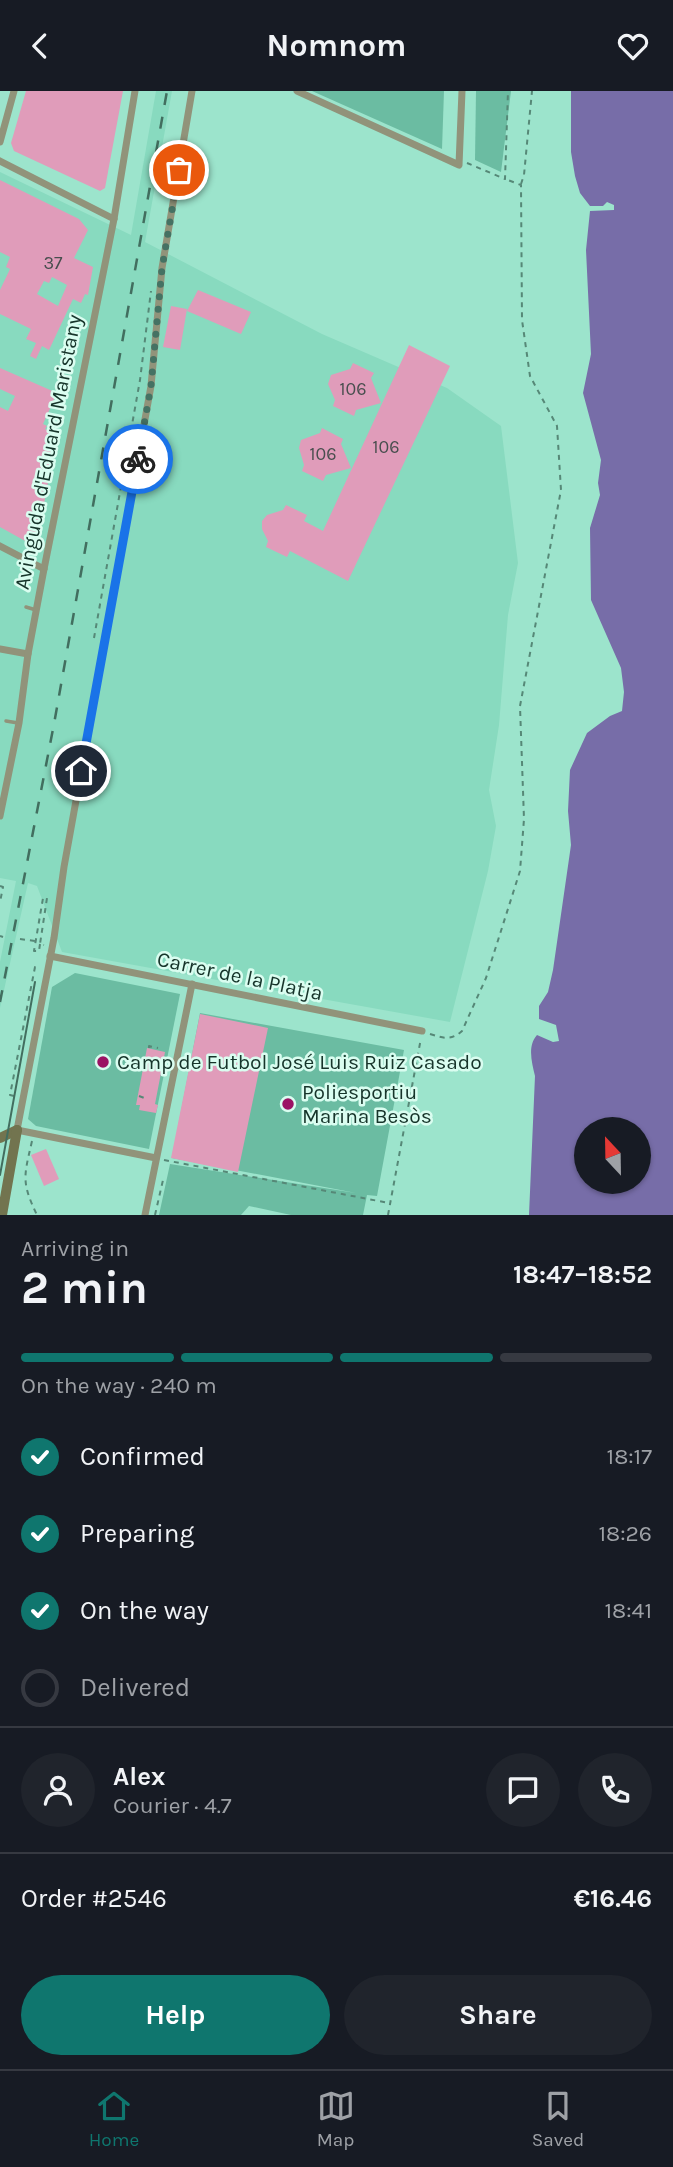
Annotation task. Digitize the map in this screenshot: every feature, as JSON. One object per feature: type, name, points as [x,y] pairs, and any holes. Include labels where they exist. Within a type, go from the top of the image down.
[{"type":"main road","points":[[0,1138],[17,1130]]},
{"type":"main road","points":[[2,1215],[17,1130]]},
{"type":"street","points":[[0,142],[15,91]]},
{"type":"street","name":"Avinguda d'Eduard Maristany","points":[[0,816],[19,723],[36,610],[114,219],[135,91]]},
{"type":"street","points":[[156,1159],[17,1130],[151,386],[162,268],[192,91]]},
{"type":"street","points":[[296,91],[459,163],[462,91]]},
{"type":"street","points":[[0,161],[114,219]]},
{"type":"street","points":[[0,546],[44,569]]},
{"type":"street","points":[[0,649],[28,655]]},
{"type":"street","name":"Carrer de la Platja","points":[[50,956],[422,1031]]},
{"type":"street","points":[[145,1215],[192,984]]},
{"type":"lane","points":[[26,607],[36,610]]},
{"type":"lane","points":[[6,721],[19,723]]},
{"type":"path","points":[[505,180],[508,155],[508,91]]},
{"type":"path","points":[[388,1215],[422,1031],[444,1039],[456,1037],[462,1031],[486,978],[520,871],[524,819],[520,706],[561,490],[557,426],[530,376],[522,320],[521,185],[532,91]]},
{"type":"path","points":[[459,163],[521,185]]},
{"type":"path","points":[[94,638],[140,380],[151,289]]},
{"type":"path","points":[[158,475],[167,478]]},
{"type":"path","points":[[0,886],[3,887],[0,902]]},
{"type":"path","points":[[43,898],[47,898],[38,951],[34,951],[36,941],[43,898]]},
{"type":"path","points":[[20,939],[36,941]]},
{"type":"path","points":[[40,944],[52,946]]},
{"type":"path","points":[[24,1097],[10,1095],[35,967],[39,968]]},
{"type":"path","points":[[149,1048],[158,1048]]},
{"type":"path","points":[[139,1096],[147,1099]]},
{"type":"path","points":[[32,1141],[26,1160],[25,1190],[37,1215]]},
{"type":"path","points":[[156,1159],[390,1204]]},
{"type":"path","points":[[156,1215],[163,1181],[160,1180]]},
{"type":"shaded area","points":[[156,91],[172,91],[145,242],[322,334],[447,388],[501,426],[518,563],[508,615],[499,725],[489,790],[496,826],[488,871],[450,1022],[62,952],[37,886],[28,883],[0,1008],[0,962],[16,881],[0,878],[0,172],[131,235]]},
{"type":"shaded area","points":[[312,91],[444,91],[442,149]]},
{"type":"shaded area","points":[[476,91],[511,91],[501,172],[475,160]]},
{"type":"shaded area","points":[[571,91],[673,91],[673,1215],[529,1215],[535,1076],[532,1044],[537,1035],[553,1042],[559,1041],[556,1025],[539,1019],[539,1006],[548,992],[553,970],[571,845],[568,811],[570,770],[587,733],[610,716],[622,711],[624,692],[621,668],[591,600],[590,528],[600,495],[598,483],[601,460],[583,393],[591,354],[586,250],[590,211],[614,210],[614,205],[607,202],[603,206],[590,206],[580,193],[571,152]]},
{"type":"shaded area","name":"Camp de Futbol José Luis Ruiz Casado","points":[[75,973],[180,994],[149,1149],[36,1126],[28,1119],[52,987]]},
{"type":"shaded area","name":"Poliesportiu Marina Besòs","points":[[200,1013],[404,1050],[377,1196],[367,1195],[363,1215],[291,1215],[249,1206],[241,1215],[159,1215],[170,1164],[356,1193],[172,1158]]},
{"type":"building","points":[[26,91],[123,91],[105,188],[100,191],[14,151],[11,143]]},
{"type":"building","points":[[0,180],[79,219],[88,230],[74,258],[93,267],[88,295],[85,294],[81,303],[73,299],[49,350],[42,346],[36,359],[30,356],[36,343],[26,339],[31,329],[0,314],[0,290],[10,269],[6,267],[10,257],[0,252]],"holes":[[[52,277],[67,285],[58,306],[37,294],[44,281],[49,283]]]},
{"type":"building","points":[[198,290],[251,312],[241,334],[187,311]]},
{"type":"building","points":[[171,306],[187,309],[180,350],[163,347]]},
{"type":"building","points":[[409,345],[450,366],[348,581],[290,551],[287,557],[266,547],[268,541],[262,529],[262,521],[267,515],[283,510],[286,505],[307,515],[304,521],[323,531]]},
{"type":"building","points":[[353,363],[374,373],[371,378],[381,403],[356,410],[354,416],[333,406],[335,400],[328,384],[331,375],[350,369]]},
{"type":"building","points":[[0,368],[57,393],[43,424],[47,426],[45,429],[57,434],[36,547],[0,527],[0,407],[8,411],[15,396],[0,389]]},
{"type":"building","points":[[322,428],[343,439],[341,444],[351,468],[326,475],[323,481],[302,471],[304,465],[299,448],[301,440],[320,433]]},
{"type":"building","points":[[145,452],[169,454],[165,479],[159,478],[158,484],[145,481],[147,471],[142,470]]},
{"type":"building","points":[[200,1014],[268,1028],[238,1172],[171,1158]]},
{"type":"building","points":[[147,1048],[165,1052],[155,1104],[158,1105],[156,1113],[139,1110],[140,1105],[136,1105]]},
{"type":"building","points":[[46,1149],[59,1179],[44,1186],[31,1155]]},
{"type":"tram line","points":[[0,1175],[35,982]]},
{"type":"railway","points":[[0,1002],[54,724],[167,91]]},
{"type":"way so far","points":[[138,459],[151,386],[162,268],[179,170]]},
{"type":"place","name":"Camp de Futbol José Luis Ruiz Casado","points":[[103,1062]]},
{"type":"place","name":"Poliesportiu Marina Besòs","points":[[288,1104]]},
{"type":"route","points":[[81,771],[138,459]]}]
